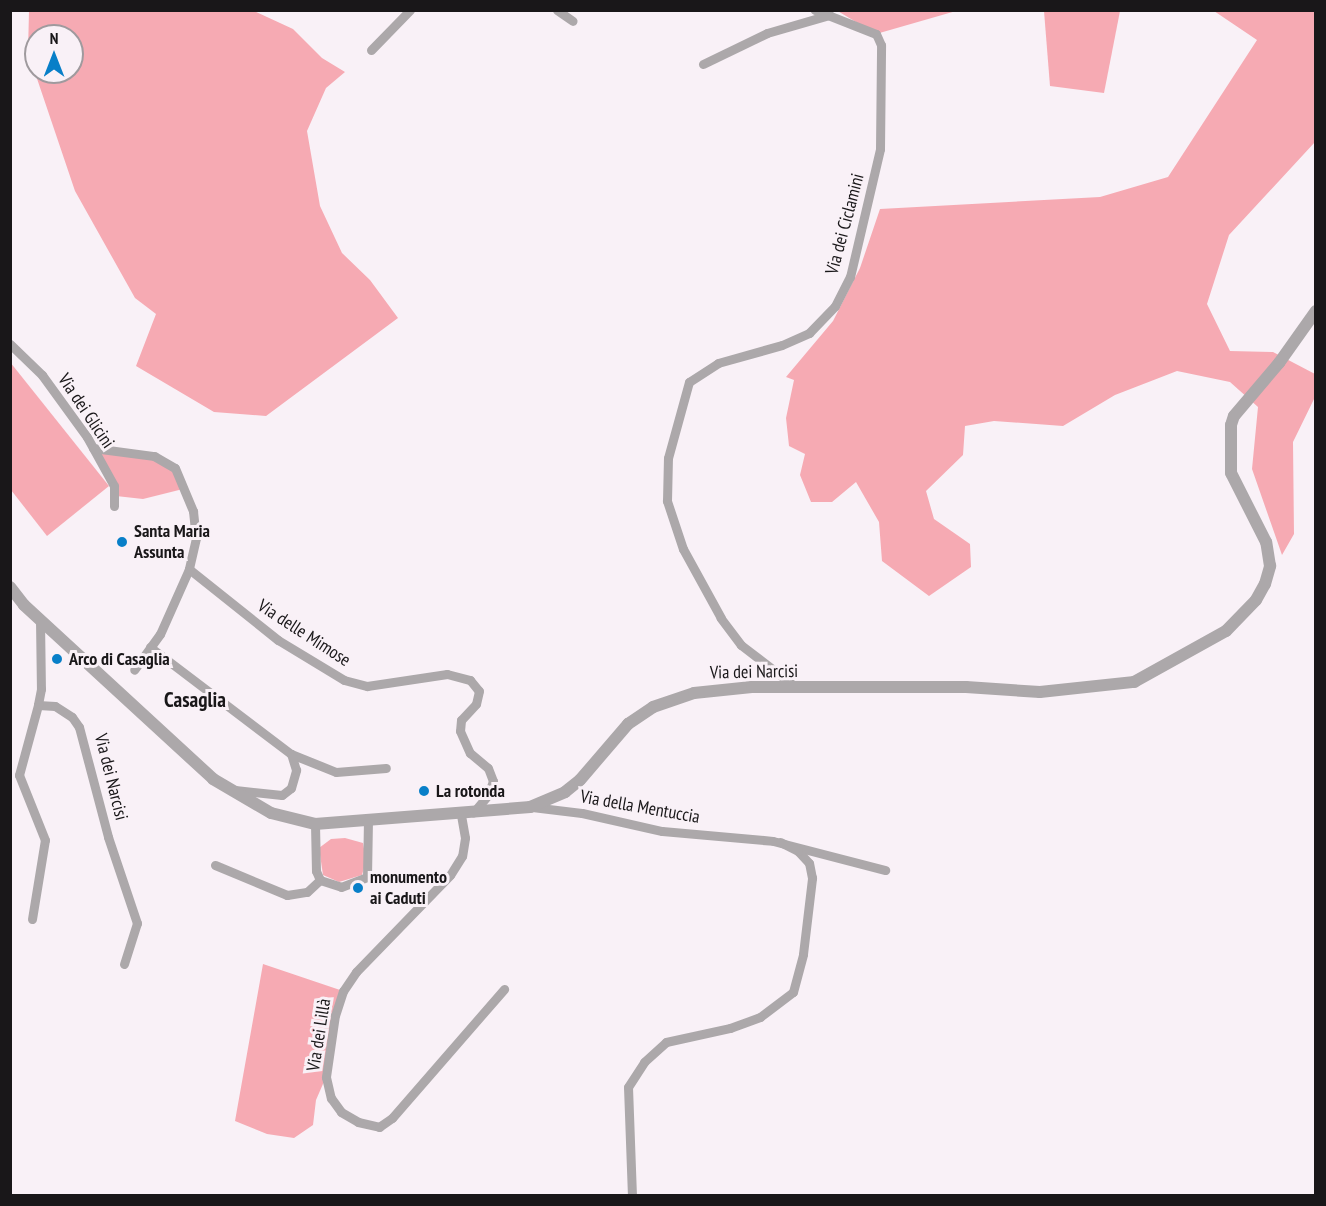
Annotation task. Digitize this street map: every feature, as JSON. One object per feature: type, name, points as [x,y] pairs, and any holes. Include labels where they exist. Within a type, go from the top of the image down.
[{"type":"street","points":[[371,50],[410,10]]},
{"type":"street","points":[[557,10],[573,21]]},
{"type":"street","name":"Via dei Ciclamini","points":[[799,689],[741,645],[721,618],[680,539],[667,501],[668,458],[689,382],[718,363],[782,345],[809,333],[835,306],[850,277],[880,149],[880,45],[876,34],[816,11]]},
{"type":"street","points":[[703,64],[778,29],[813,23],[829,15]]},
{"type":"street","name":"Via dei Narcisi","points":[[10,587],[40,620],[227,788],[271,813],[315,824],[368,822],[530,807],[565,792],[580,780],[615,736],[652,707],[674,698],[725,688],[966,687],[1040,692],[1134,682],[1226,631],[1256,600],[1270,566],[1266,543],[1231,472],[1231,425],[1234,416],[1279,363],[1316,311]]},
{"type":"street","name":"Via dei Glicini","points":[[10,344],[42,375],[93,448],[114,486],[114,506]]},
{"type":"street","points":[[93,448],[154,456],[175,468],[194,511],[196,538],[189,569],[150,647],[134,670]]},
{"type":"street","name":"Via delle Mimose","points":[[189,569],[278,640],[344,680],[367,686],[447,674],[470,680],[479,691],[476,704],[461,720],[460,732],[470,753],[488,768],[493,781],[488,795],[467,814]]},
{"type":"street","points":[[32,919],[45,840],[19,775],[38,705],[40,620]]},
{"type":"street","points":[[150,647],[291,754],[336,772],[386,768]]},
{"type":"street","name":"Via dei Narcisi","points":[[38,705],[54,706],[72,717],[79,727],[108,837],[137,923],[124,964]]},
{"type":"street","points":[[227,788],[282,795],[291,788],[296,770],[291,754]]},
{"type":"street","name":"Via della Mentuccia","points":[[530,807],[582,813],[662,831],[780,842],[885,870]]},
{"type":"street","name":"Via dei Lillà","points":[[467,814],[462,856],[450,875],[356,972],[343,992],[335,1015],[327,1077],[331,1098],[341,1112],[358,1122],[379,1126],[504,989]]},
{"type":"street","points":[[320,880],[341,887],[367,877],[368,822]]},
{"type":"street","points":[[315,824],[314,857],[320,880]]},
{"type":"street","points":[[632,1196],[628,1087],[644,1062],[666,1042],[730,1028],[760,1017],[793,992],[803,954],[812,878],[809,863],[780,842]]},
{"type":"street","points":[[215,865],[286,895],[307,892],[320,880]]},
{"type":"shaded area","points":[[836,10],[956,11],[876,34]]},
{"type":"shaded area","points":[[29,11],[254,11],[293,29],[322,58],[345,72],[326,88],[307,131],[320,206],[342,253],[370,280],[398,318],[266,416],[214,412],[136,366],[156,314],[135,298],[75,191],[39,84],[84,84],[84,24],[29,24]]},
{"type":"shaded area","points":[[1044,11],[1120,11],[1104,93],[1050,86]]},
{"type":"shaded area","points":[[1214,11],[1315,11],[1315,142],[1229,235],[1207,304],[1230,351],[1273,352],[1315,374],[1315,397],[1293,442],[1294,534],[1282,555],[1252,469],[1258,407],[1230,382],[1177,371],[1115,395],[1063,426],[994,421],[965,426],[963,455],[926,491],[934,519],[970,544],[971,567],[929,596],[882,561],[879,522],[856,482],[832,502],[811,502],[800,475],[805,454],[789,446],[786,418],[794,380],[786,377],[833,321],[860,268],[880,209],[1100,197],[1168,177],[1257,40]]},
{"type":"shaded area","points":[[10,362],[109,486],[47,536],[11,490]]},
{"type":"shaded area","points":[[93,448],[154,456],[175,468],[187,488],[143,499],[116,496]]},
{"type":"shaded area","points":[[345,838],[363,843],[366,860],[362,875],[339,882],[323,875],[319,848],[331,839]]},
{"type":"shaded area","points":[[263,964],[343,991],[326,1077],[316,1100],[313,1125],[294,1138],[267,1134],[235,1121]]},
{"type":"place","name":"Santa Maria Assunta","points":[[122,542]]},
{"type":"place","name":"Arco di Casaglia","points":[[57,659]]},
{"type":"place","name":"La rotonda","points":[[424,791]]},
{"type":"place","name":"monumento ai Caduti","points":[[358,888]]},
{"type":"district","name":"Casaglia","points":[[195,700]]}]
